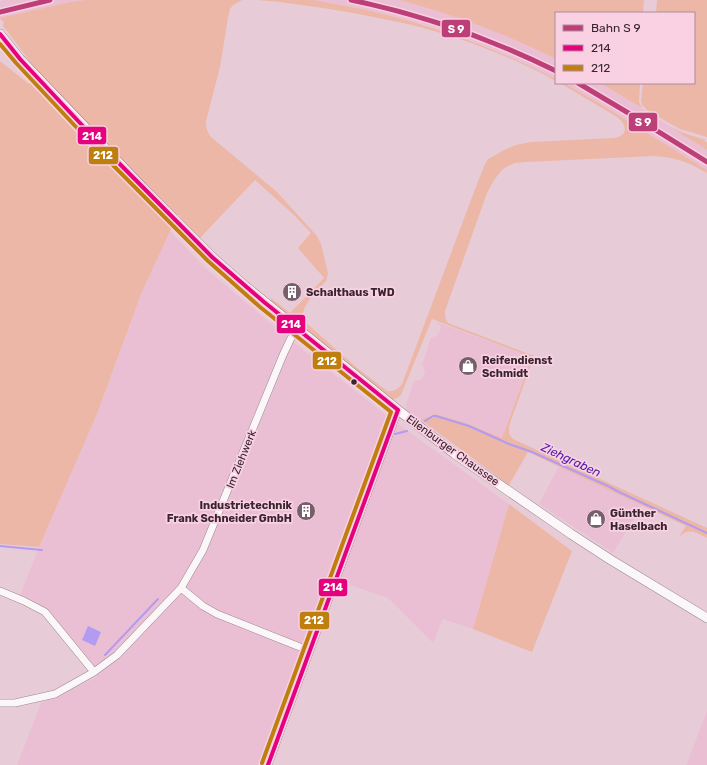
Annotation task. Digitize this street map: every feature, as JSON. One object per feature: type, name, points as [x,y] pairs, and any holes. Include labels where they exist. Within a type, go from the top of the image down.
[{"type":"street","name":"Eilenburger Chaussee","points":[[0,34],[20,59],[59,101],[192,238],[232,275],[298,330],[455,454],[571,534],[707,618]]},
{"type":"street","name":"Im Ziehwerk","points":[[0,704],[15,703],[55,694],[94,672],[117,655],[181,588],[203,550],[283,355],[291,338],[298,330]]},
{"type":"street","points":[[268,765],[398,410]]},
{"type":"street","points":[[181,588],[203,606],[217,614],[310,651]]},
{"type":"street","points":[[0,591],[45,612],[94,672]]},
{"type":"shaded area","points":[[86,0],[70,2],[0,18],[0,1]]},
{"type":"shaded area","points":[[86,0],[242,0],[233,5],[230,9],[220,67],[206,121],[208,131],[211,137],[277,192],[317,236],[321,244],[328,273],[326,281],[306,305],[303,316],[304,321],[356,367],[387,391],[396,390],[402,384],[475,189],[488,159],[516,145],[531,142],[614,138],[619,137],[624,132],[625,129],[623,123],[617,117],[562,84],[566,84],[602,105],[707,170],[707,173],[681,161],[653,156],[527,162],[515,163],[506,167],[494,180],[487,193],[445,311],[445,317],[448,323],[534,356],[509,426],[509,434],[513,439],[707,528],[707,538],[695,532],[689,532],[678,538],[686,526],[528,452],[509,485],[421,420],[435,414],[463,422],[502,438],[532,357],[432,319],[401,395],[395,399],[391,399],[271,302],[271,298],[290,313],[324,278],[298,248],[311,233],[294,215],[255,180],[200,238],[178,214],[141,294],[97,414],[39,547],[0,544],[0,61],[29,84],[38,72],[3,26],[4,22],[0,18],[70,2]]},
{"type":"shaded area","points":[[257,0],[316,0],[395,17],[442,31],[511,57],[555,78],[555,80],[486,48],[430,30],[396,21],[291,3]]},
{"type":"shaded area","points":[[312,0],[399,0],[458,17],[497,32],[555,59],[555,78],[503,53],[465,38],[430,26],[354,7]]},
{"type":"shaded area","points":[[399,0],[644,0],[643,12],[555,12],[555,59],[479,25]]},
{"type":"shaded area","points":[[657,0],[707,0],[707,137],[680,129],[647,110],[642,105],[643,84],[695,84],[695,12],[656,12]]},
{"type":"shaded area","points":[[566,84],[602,84],[632,102],[707,150],[707,170]]},
{"type":"shaded area","points":[[602,84],[640,84],[639,102],[642,108]]},
{"type":"shaded area","points":[[669,126],[681,132],[705,140],[705,142],[707,142],[707,150]]},
{"type":"shaded area","points":[[170,231],[205,268],[288,338],[387,416],[509,504],[473,629],[443,619],[433,643],[388,598],[329,578],[261,765],[17,765],[41,703],[97,677],[91,665],[47,609],[19,598],[39,547],[97,414],[141,294]]},
{"type":"shaded area","points":[[437,322],[532,357],[502,438],[463,422],[435,414],[421,420],[406,408],[414,381],[422,379],[425,371],[422,364],[431,338],[438,335],[441,327]]},
{"type":"shaded area","points":[[559,466],[642,505],[613,553],[539,504]]},
{"type":"shaded area","points":[[509,504],[572,551],[532,652],[473,629]]},
{"type":"shaded area","points":[[88,626],[101,632],[95,646],[82,640]]},
{"type":"shaded area","points":[[707,711],[707,765],[686,765]]},
{"type":"waterway","name":"Ziehgraben","points":[[425,421],[433,416],[436,416],[469,426],[608,486],[707,533]]},
{"type":"waterway","name":"Ziehgraben","points":[[395,434],[407,431]]},
{"type":"waterway","name":"Ziehgraben","points":[[0,546],[42,550]]},
{"type":"waterway","points":[[105,655],[158,599]]},
{"type":"transit line","points":[[0,12],[50,0]]},
{"type":"transit line","points":[[351,0],[430,20],[506,48],[555,71]]},
{"type":"transit line","name":"214","points":[[0,34],[20,59],[95,139],[212,257],[264,302],[398,410]]},
{"type":"transit line","name":"212","points":[[0,44],[91,143],[208,261],[260,307],[391,412],[262,763]]},
{"type":"transit line","points":[[580,84],[707,162]]},
{"type":"transit line","name":"214","points":[[268,765],[398,410]]},
{"type":"place","name":"Schalthaus TWD","points":[[292,292]]},
{"type":"place","name":"Reifendienst Schmidt","points":[[468,366]]},
{"type":"place","name":"Industrietechnik Frank Schneider GmbH","points":[[306,511]]},
{"type":"place","name":"Günther Haselbach","points":[[596,519]]}]
